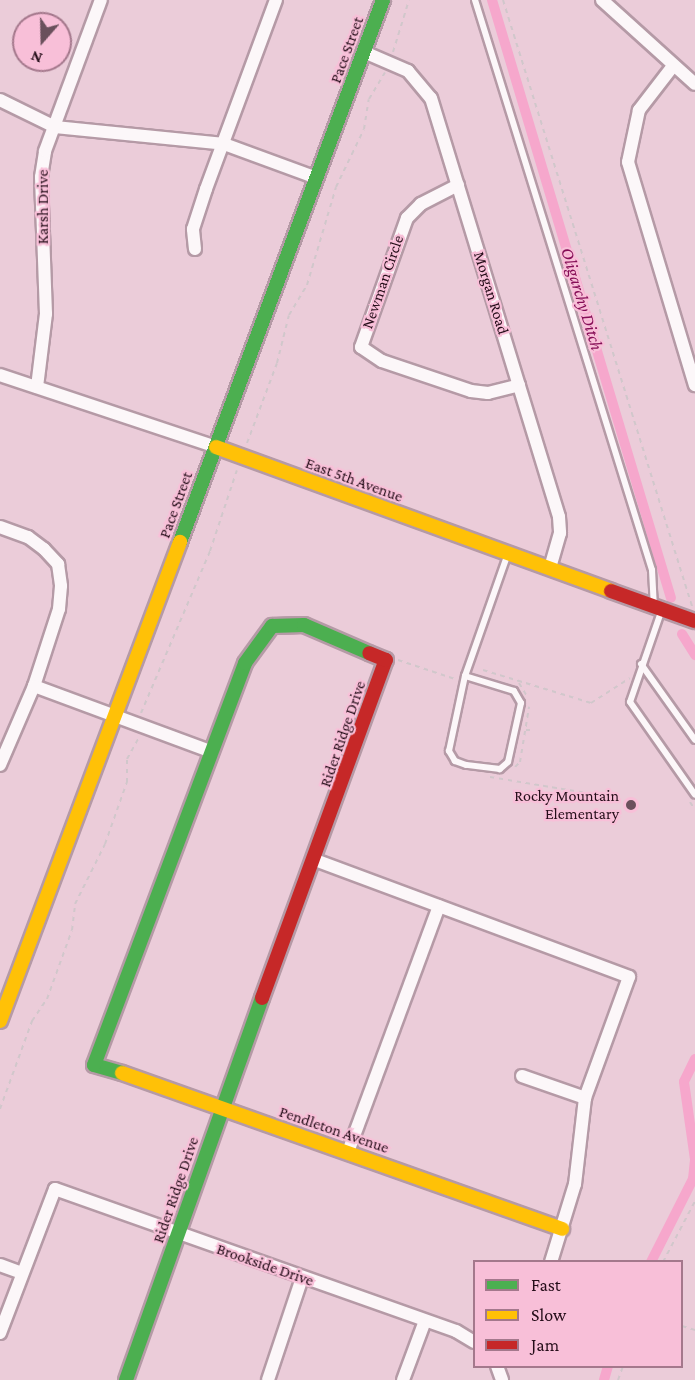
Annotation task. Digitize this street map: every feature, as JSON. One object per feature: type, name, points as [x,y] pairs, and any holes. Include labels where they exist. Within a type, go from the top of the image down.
[{"type":"street","name":"Karsh Drive","points":[[37,387],[46,314],[41,177],[55,128],[101,0]]},
{"type":"street","points":[[195,249],[193,229],[276,0]]},
{"type":"street","name":"Pace Street","points":[[0,1021],[383,0]]},
{"type":"street","points":[[602,0],[695,84]]},
{"type":"street","name":"Morgan Road","points":[[364,52],[408,71],[421,83],[431,98],[559,517],[560,533],[550,568]]},
{"type":"street","points":[[673,66],[639,110],[633,125],[628,162],[695,385]]},
{"type":"street","points":[[0,100],[55,128],[224,144],[318,178]]},
{"type":"street","name":"Newman Circle","points":[[458,185],[421,204],[402,226],[361,347],[382,362],[471,391],[488,393],[519,385]]},
{"type":"street","name":"East 5th Avenue","points":[[0,375],[216,447],[695,621]]},
{"type":"street","points":[[0,527],[28,537],[58,564],[59,609],[33,686],[0,765]]},
{"type":"street","points":[[33,686],[212,752],[245,663],[272,626],[304,625],[387,660]]},
{"type":"street","name":"Rider Ridge Drive","points":[[126,1380],[222,1109],[387,660]]},
{"type":"street","name":"Pendleton Avenue","points":[[212,752],[94,1065],[348,1152],[562,1229]]},
{"type":"street","points":[[315,860],[629,977],[585,1098],[575,1184],[551,1260]]},
{"type":"street","points":[[348,1152],[439,906]]},
{"type":"street","points":[[522,1076],[585,1098]]},
{"type":"street","name":"Brookside Drive","points":[[22,1272],[55,1189],[177,1235],[425,1321],[473,1342]]},
{"type":"street","points":[[0,1265],[22,1272],[0,1334]]},
{"type":"street","points":[[268,1380],[302,1278]]},
{"type":"street","points":[[403,1380],[425,1321]]},
{"type":"lane","points":[[475,0],[652,570],[658,608],[630,702],[695,795]]},
{"type":"lane","points":[[464,679],[514,691],[521,703],[508,762],[500,769],[466,765],[455,761],[449,751],[464,679],[508,553]]},
{"type":"lane","points":[[641,664],[695,740]]},
{"type":"path","points":[[393,52],[409,0]]},
{"type":"path","points":[[503,0],[693,610],[684,607]]},
{"type":"path","points":[[246,446],[278,363],[289,315],[306,285],[336,188],[364,129],[369,99],[386,72]]},
{"type":"path","points":[[141,713],[210,550],[238,468]]},
{"type":"path","points":[[387,660],[403,660],[464,679]]},
{"type":"path","points":[[483,670],[591,703],[630,679],[633,669]]},
{"type":"path","points":[[526,730],[535,730]]},
{"type":"path","points":[[0,1109],[32,1021],[47,999],[72,930],[75,904],[105,844],[127,782],[127,759],[140,737]]},
{"type":"path","points":[[481,776],[587,793]]},
{"type":"path","points":[[664,1260],[695,1201]]},
{"type":"waterway","name":"Oligarchy Ditch","points":[[492,0],[671,598]]},
{"type":"waterway","name":"Oligarchy Ditch","points":[[682,634],[695,655]]},
{"type":"waterway","name":"Oligarchy Ditch","points":[[695,1059],[684,1082],[695,1159]]},
{"type":"waterway","name":"Oligarchy Ditch","points":[[652,1260],[693,1179],[695,1160]]},
{"type":"waterway","name":"Oligarchy Ditch","points":[[604,1380],[607,1368]]},
{"type":"traffic: fast","points":[[180,542],[383,0]]},
{"type":"traffic: fast","points":[[122,1073],[94,1065],[245,663],[272,626],[304,625],[369,653]]},
{"type":"traffic: fast","points":[[126,1380],[262,998]]},
{"type":"traffic: slow","points":[[216,447],[611,591]]},
{"type":"traffic: slow","points":[[0,1021],[180,542]]},
{"type":"traffic: slow","points":[[122,1073],[562,1229]]},
{"type":"traffic: jam","points":[[611,591],[695,621]]},
{"type":"traffic: jam","points":[[262,998],[386,660],[369,653]]},
{"type":"place","name":"Rocky Mountain Elementary","points":[[631,805]]}]
